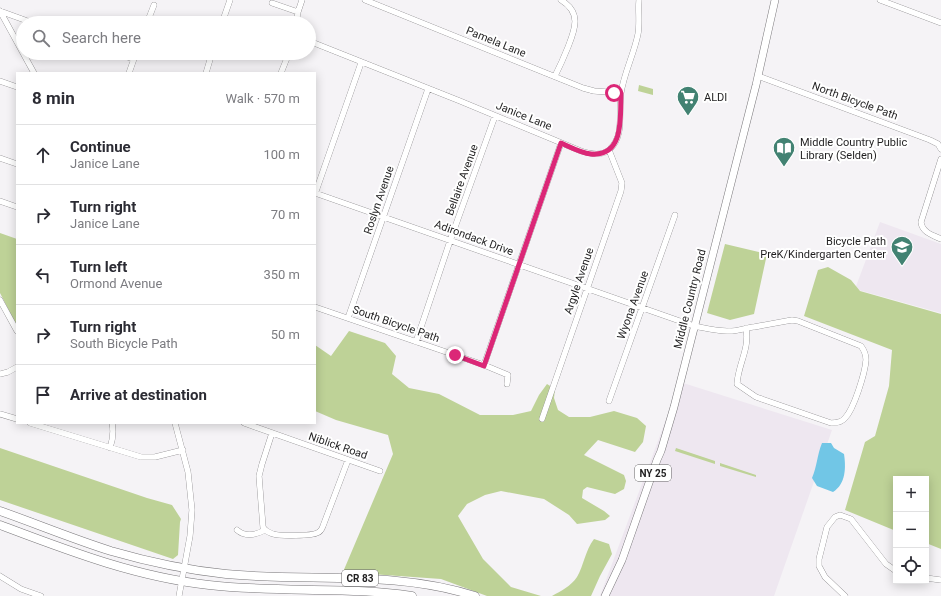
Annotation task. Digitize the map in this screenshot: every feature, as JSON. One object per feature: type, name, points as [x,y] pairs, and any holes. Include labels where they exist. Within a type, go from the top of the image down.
[{"type":"highway","name":"CR 83","points":[[0,511],[111,551],[184,568],[243,575],[400,580],[429,584],[475,596]]},
{"type":"highway","name":"CR 83","points":[[0,525],[111,565],[182,582],[241,588],[372,592],[412,596]]},
{"type":"main road","name":"Middle Country Road","points":[[605,596],[622,560],[661,451],[674,407],[758,76],[775,0]]},
{"type":"street","points":[[224,16],[230,0]]},
{"type":"street","points":[[297,16],[302,0]]},
{"type":"street","name":"Pamela Lane","points":[[365,0],[594,92],[621,93]]},
{"type":"street","points":[[555,76],[575,29],[575,19],[572,12],[561,0]]},
{"type":"street","points":[[609,150],[616,141],[620,132],[621,93],[638,34],[639,0]]},
{"type":"street","points":[[880,0],[941,23]]},
{"type":"street","points":[[272,3],[298,12]]},
{"type":"street","points":[[150,16],[154,5]]},
{"type":"street","points":[[0,11],[16,17]]},
{"type":"street","points":[[0,11],[16,40]]},
{"type":"street","name":"Janice Lane","points":[[316,44],[590,154],[601,154],[609,150]]},
{"type":"street","points":[[27,60],[33,72]]},
{"type":"street","points":[[129,72],[133,60]]},
{"type":"street","points":[[206,72],[210,60]]},
{"type":"street","points":[[281,72],[286,60]]},
{"type":"street","points":[[316,190],[361,63]]},
{"type":"street","name":"North Bicycle Path","points":[[758,76],[930,140],[938,144],[941,149]]},
{"type":"street","points":[[0,81],[16,87]]},
{"type":"street","name":"Roslyn Avenue","points":[[348,318],[428,89]]},
{"type":"street","name":"Bellaire Avenue","points":[[416,342],[450,241],[495,116]]},
{"type":"street","points":[[484,366],[561,143]]},
{"type":"street","name":"Argyle Avenue","points":[[542,419],[621,191],[622,183],[609,150]]},
{"type":"street","points":[[0,158],[16,164]]},
{"type":"street","points":[[941,159],[921,222],[922,228],[925,232],[941,239]]},
{"type":"street","name":"Adirondack Drive","points":[[316,193],[694,326],[727,332],[746,328],[792,320],[861,346],[865,352],[866,360],[854,404],[845,419],[838,423],[831,423],[756,397],[738,384],[738,375],[748,338],[746,328]]},
{"type":"street","points":[[0,201],[16,208]]},
{"type":"street","name":"Wyona Avenue","points":[[609,401],[675,215]]},
{"type":"street","points":[[1,302],[16,329]]},
{"type":"street","name":"South Bicycle Path","points":[[316,307],[508,375],[507,384]]},
{"type":"street","points":[[0,374],[16,368]]},
{"type":"street","points":[[0,414],[16,419]]},
{"type":"street","points":[[33,424],[141,457],[155,456],[183,450]]},
{"type":"street","points":[[110,448],[113,433],[112,424]]},
{"type":"street","points":[[175,424],[183,450],[192,510],[190,536],[179,596]]},
{"type":"street","name":"Niblick Road","points":[[247,424],[380,471]]},
{"type":"street","points":[[265,530],[262,520],[259,476],[272,433]]},
{"type":"street","points":[[237,530],[242,533],[252,535],[265,530],[275,534],[296,535],[318,533],[323,526],[348,460]]},
{"type":"street","points":[[845,596],[825,577],[819,566],[819,559],[827,527],[835,517],[840,516],[851,518],[886,564],[893,569]]},
{"type":"street","points":[[0,576],[21,589],[41,596]]},
{"type":"street","points":[[929,578],[941,580]]},
{"type":"shaded area","name":"Bicycle Path PreK/Kindergarten Center","points":[[880,222],[941,244],[941,313],[855,289]]},
{"type":"shaded area","points":[[680,382],[832,430],[774,596],[600,596]]},
{"type":"green space","points":[[639,85],[653,89],[653,95],[638,91]]},
{"type":"green space","points":[[0,233],[16,239],[16,324],[0,293]]},
{"type":"green space","points":[[725,244],[767,254],[754,314],[730,320],[707,313]]},
{"type":"green space","points":[[828,267],[851,280],[860,291],[941,314],[941,549],[929,544],[929,476],[893,476],[893,530],[845,510],[865,442],[875,436],[889,386],[892,350],[804,316],[818,270]]},
{"type":"green space","points":[[349,331],[385,343],[396,356],[392,374],[409,388],[439,394],[480,415],[513,415],[531,411],[539,395],[547,384],[555,389],[554,398],[558,410],[569,417],[590,417],[614,411],[637,418],[646,426],[643,442],[635,452],[598,440],[584,455],[624,475],[626,481],[624,489],[615,494],[587,487],[583,490],[582,498],[610,516],[605,520],[577,524],[569,515],[544,499],[501,491],[485,495],[467,504],[458,516],[483,559],[511,587],[541,596],[487,596],[441,579],[343,572],[393,454],[388,435],[336,420],[316,411],[316,346],[331,356]]},
{"type":"green space","points":[[0,448],[147,498],[172,505],[181,519],[178,555],[173,559],[0,500]]},
{"type":"green space","points":[[676,448],[715,461],[715,464],[675,451]]},
{"type":"green space","points":[[720,463],[756,475],[756,477],[720,466]]},
{"type":"green space","points":[[594,539],[609,544],[612,554],[591,596],[552,596],[569,586],[575,580]]},
{"type":"water","points":[[822,443],[831,443],[834,448],[844,454],[845,470],[843,480],[833,492],[817,486],[812,478]]},
{"type":"place","name":"ALDI","points":[[688,116]]},
{"type":"place","name":"Middle Country Public Library (Selden)","points":[[784,168]]},
{"type":"place","name":"Bicycle Path PreK/Kindergarten Center","points":[[902,266]]},
{"type":"route","points":[[455,355],[484,366],[561,143],[590,154],[601,154],[609,150],[616,141],[620,132],[621,93],[614,93]]}]
